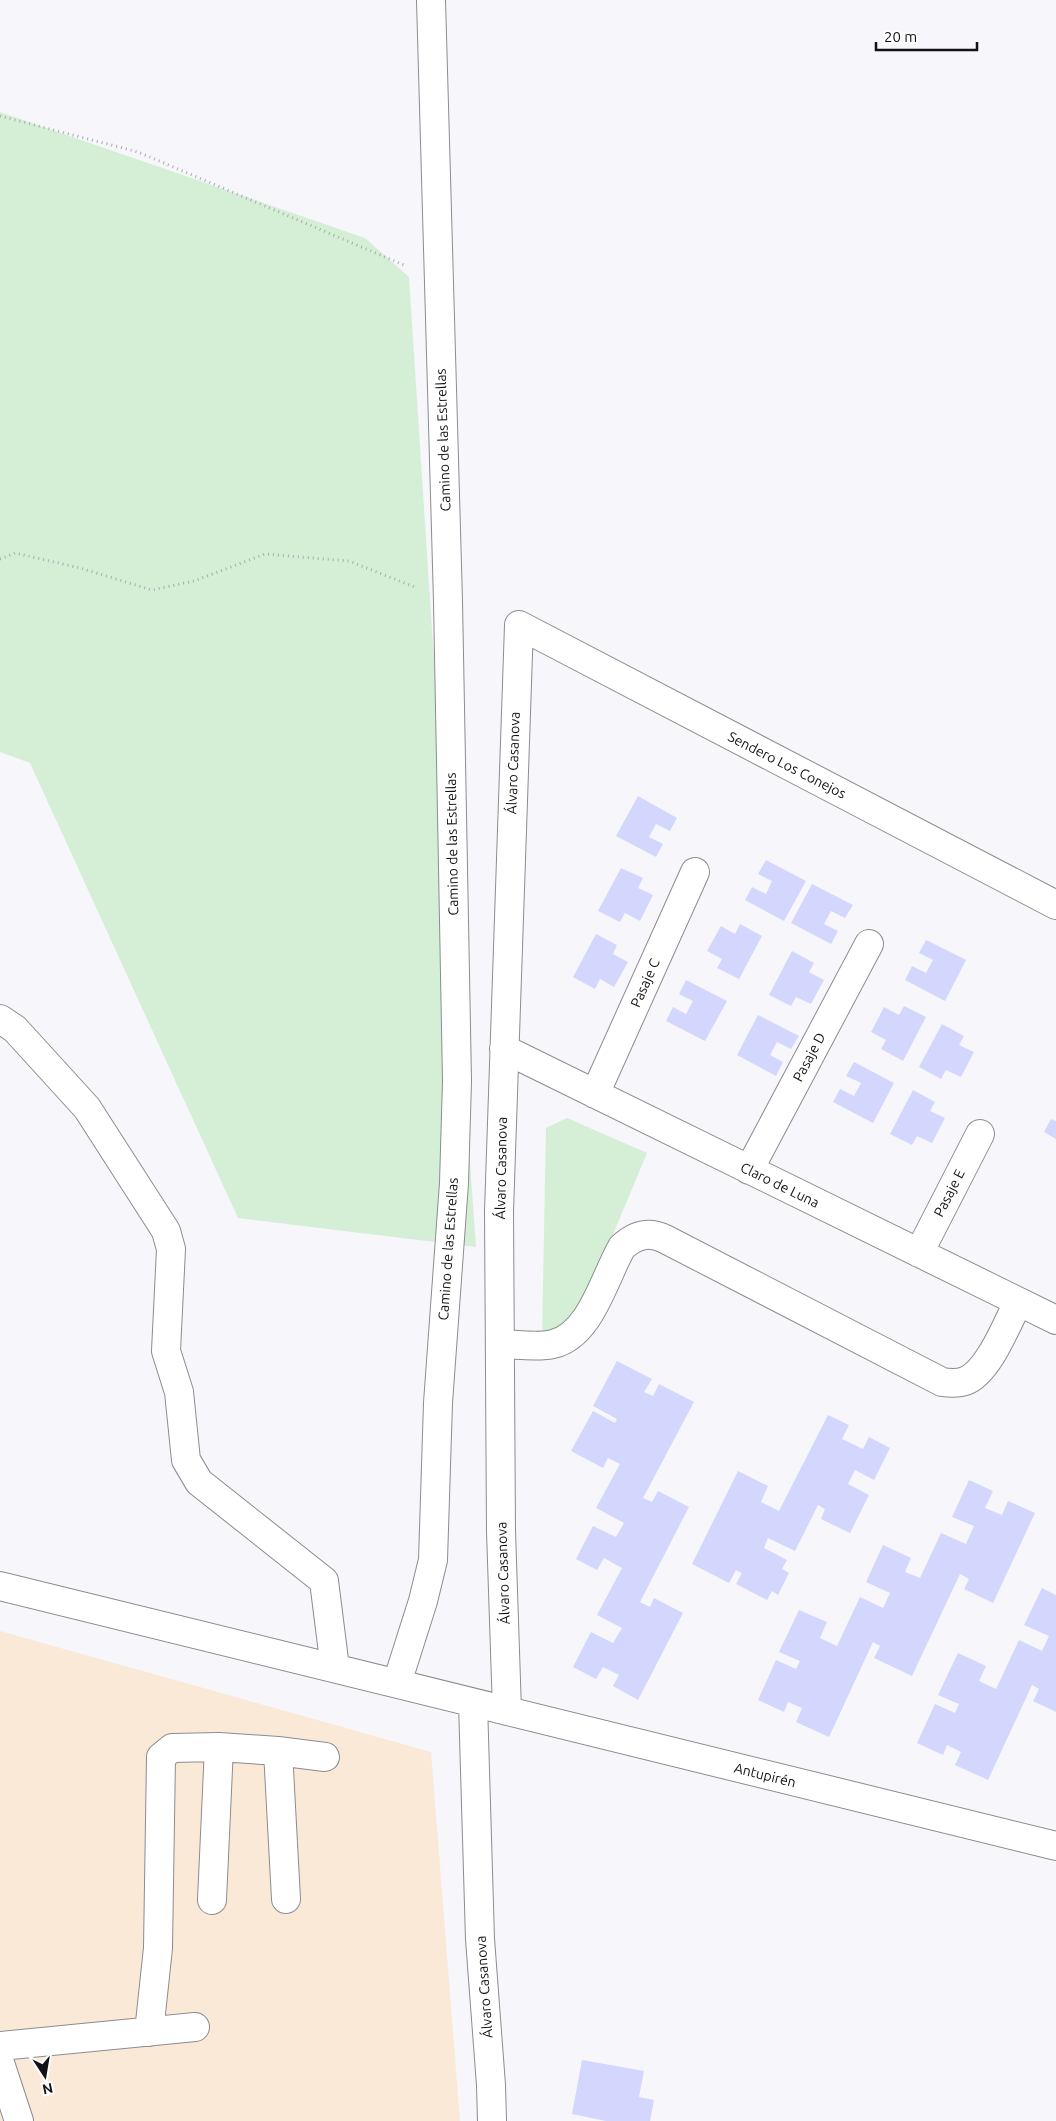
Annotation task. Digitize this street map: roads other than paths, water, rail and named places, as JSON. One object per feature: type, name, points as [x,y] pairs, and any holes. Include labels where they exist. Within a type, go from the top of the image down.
[{"type":"street","name":"Camino de las Estrellas","points":[[397,1683],[423,1601],[433,1560],[438,1403],[454,1182],[457,1081],[448,601],[431,0]]},
{"type":"street","name":"Sendero Los Conejos","points":[[518,625],[1056,905]]},
{"type":"street","name":"Álvaro Casanova","points":[[507,1711],[501,1531],[499,1212],[518,625]]},
{"type":"street","name":"Pasaje C","points":[[594,1094],[695,872]]},
{"type":"street","name":"Pasaje D","points":[[749,1170],[869,944]]},
{"type":"street","points":[[0,1019],[15,1029],[87,1108],[166,1231],[171,1249],[166,1351],[179,1392],[186,1460],[200,1482],[324,1581],[335,1668]]},
{"type":"street","name":"Claro de Luna","points":[[504,1050],[1056,1320]]},
{"type":"street","name":"Pasaje E","points":[[919,1253],[980,1134]]},
{"type":"street","points":[[500,1344],[551,1345],[564,1341],[575,1334],[588,1315],[622,1248],[630,1240],[648,1234],[657,1235],[665,1239],[942,1382],[953,1384],[964,1382],[979,1372],[1018,1302]]},
{"type":"street","name":"Antupirén","points":[[0,1586],[1056,1846]]},
{"type":"street","name":"Álvaro Casanova","points":[[473,1703],[480,1938],[492,2085],[492,2121]]},
{"type":"street","points":[[212,1900],[219,1747]]},
{"type":"street","points":[[149,2032],[158,1948],[161,1756],[172,1748],[219,1747],[278,1751],[326,1757]]},
{"type":"street","points":[[278,1751],[286,1899]]},
{"type":"street","points":[[0,2046],[195,2027]]},
{"type":"street","points":[[0,2063],[19,2121]]}]
